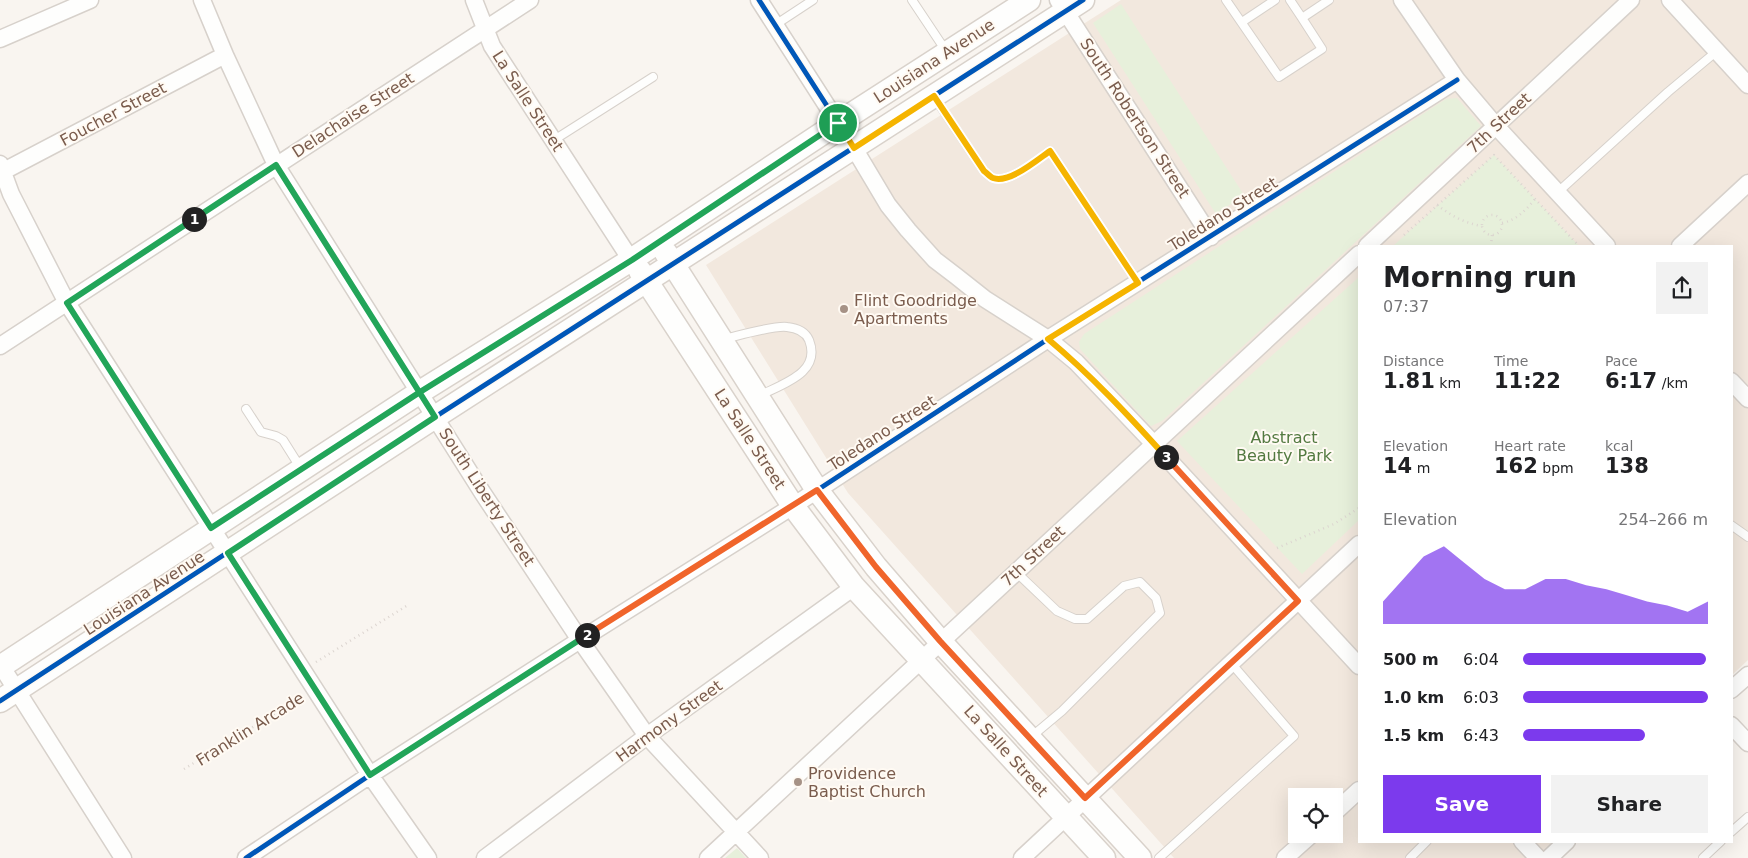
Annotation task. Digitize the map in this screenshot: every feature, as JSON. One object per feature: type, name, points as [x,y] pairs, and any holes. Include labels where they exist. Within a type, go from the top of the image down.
[{"type":"street","points":[[0,39],[90,0]]},
{"type":"street","name":"South Liberty Street","points":[[202,0],[225,55],[276,165],[435,417],[580,640],[647,736],[760,858]]},
{"type":"street","name":"La Salle Street","points":[[474,0],[492,46],[793,506],[854,587],[1104,858]]},
{"type":"street","name":"Delachaise Street","points":[[0,346],[530,0]]},
{"type":"street","points":[[759,0],[854,148],[888,205],[935,260],[985,299],[1048,339],[1076,362],[1298,601],[1356,658]]},
{"type":"street","name":"Louisiana Avenue","points":[[0,665],[420,392],[632,260],[838,123],[1030,0]]},
{"type":"street","points":[[1402,0],[1457,80],[1496,126],[1606,245]]},
{"type":"street","name":"7th Street","points":[[1368,245],[1631,0]]},
{"type":"street","points":[[1670,0],[1748,85]]},
{"type":"street","name":"Louisiana Avenue","points":[[8,696],[435,417],[648,282],[934,96],[1069,4]]},
{"type":"street","name":"South Robertson Street","points":[[1069,4],[1211,237]]},
{"type":"street","name":"Foucher Street","points":[[1,170],[225,55]]},
{"type":"street","name":"Toledano Street","points":[[246,858],[370,775],[793,506],[1048,339],[1457,80]]},
{"type":"street","points":[[1,170],[11,194],[67,303],[316,688],[370,775],[428,858]]},
{"type":"street","points":[[1681,245],[1748,183]]},
{"type":"street","name":"La Salle Street","points":[[658,242],[817,490],[876,567],[940,641],[1140,858]]},
{"type":"street","name":"7th Street","points":[[708,858],[1358,255]]},
{"type":"street","points":[[512,335],[527,358]]},
{"type":"street","points":[[1733,383],[1748,399]]},
{"type":"street","points":[[1022,858],[1358,545]]},
{"type":"street","name":"Harmony Street","points":[[485,858],[647,736],[854,587]]},
{"type":"street","points":[[0,665],[8,696],[123,858]]},
{"type":"street","points":[[1733,688],[1748,675]]},
{"type":"street","points":[[1733,727],[1748,743]]},
{"type":"street","points":[[1343,805],[1358,791]]},
{"type":"street","points":[[1286,858],[1302,843]]},
{"type":"street","points":[[1524,843],[1538,858]]},
{"type":"street","points":[[1549,858],[1566,843]]},
{"type":"lane","points":[[775,25],[813,0]]},
{"type":"lane","points":[[912,0],[947,53]]},
{"type":"lane","points":[[1226,0],[1279,77],[1322,49],[1290,0]]},
{"type":"lane","points":[[1242,22],[1275,0]]},
{"type":"lane","points":[[1302,18],[1329,0]]},
{"type":"lane","points":[[1558,192],[1668,92],[1717,51]]},
{"type":"lane","points":[[554,140],[653,77]]},
{"type":"lane","points":[[934,96],[984,171],[992,178],[1003,180],[1050,151],[1138,283]]},
{"type":"lane","points":[[720,339],[785,326],[800,329],[808,338],[812,352],[808,368],[799,375],[757,397]]},
{"type":"lane","points":[[246,409],[261,432],[283,440],[302,469]]},
{"type":"lane","points":[[1733,526],[1748,537]]},
{"type":"lane","points":[[1016,572],[1057,611],[1075,619],[1088,619],[1124,586],[1140,582],[1156,598],[1160,613],[1062,711],[1030,738]]},
{"type":"lane","points":[[1159,858],[1294,736],[1231,663]]},
{"type":"lane","points":[[1733,830],[1748,816]]},
{"type":"lane","points":[[1410,858],[1425,843]]},
{"type":"lane","points":[[1703,858],[1719,843]]},
{"type":"path","points":[[1398,240],[1494,154],[1578,245]]},
{"type":"path","points":[[1502,222],[1512,221],[1535,199]]},
{"type":"path","points":[[1437,205],[1466,223],[1482,226]]},
{"type":"path","points":[[1490,215],[1497,216],[1502,222],[1502,228],[1499,232],[1492,235],[1485,232],[1482,226],[1483,220],[1490,215]]},
{"type":"path","points":[[1491,245],[1492,235]]},
{"type":"path","points":[[1277,548],[1334,524],[1358,509]]},
{"type":"path","points":[[304,670],[408,605]]},
{"type":"shaded area","points":[[1121,0],[1748,0],[1748,660],[1733,674],[1733,245],[1358,245],[1358,843],[1551,843],[1535,858],[1174,858],[848,493],[706,265]]},
{"type":"green space","points":[[1121,4],[1244,195],[1216,214],[1093,23]]},
{"type":"green space","points":[[1457,98],[1481,126],[1162,421],[1151,426],[1080,349],[1079,342],[1084,334],[1446,99]]},
{"type":"green space","points":[[1494,155],[1578,245],[1394,245]]},
{"type":"green space","name":"Abstract Beauty Park","points":[[1358,278],[1358,521],[1302,574],[1177,441]]},
{"type":"green space","points":[[737,848],[746,858],[725,858]]},
{"type":"cycle path","points":[[759,0],[854,148]]},
{"type":"cycle path","points":[[0,701],[435,417],[1083,0]]},
{"type":"cycle path","points":[[246,858],[370,775],[793,506],[1048,339],[1457,80]]},
{"type":"place","name":"Flint Goodridge Apartments","points":[[844,309]]},
{"type":"place","name":"Providence Baptist Church","points":[[798,782]]},
{"type":"route","points":[[838,123],[632,260],[420,392],[211,528],[67,303],[276,165],[420,392],[435,417],[228,553],[370,775],[817,490],[876,567],[940,641],[1085,798],[1298,601],[1107,394],[1076,362],[1048,339],[1138,283],[1050,151],[1003,180],[992,178],[984,171],[934,96],[854,148],[838,123]]}]
